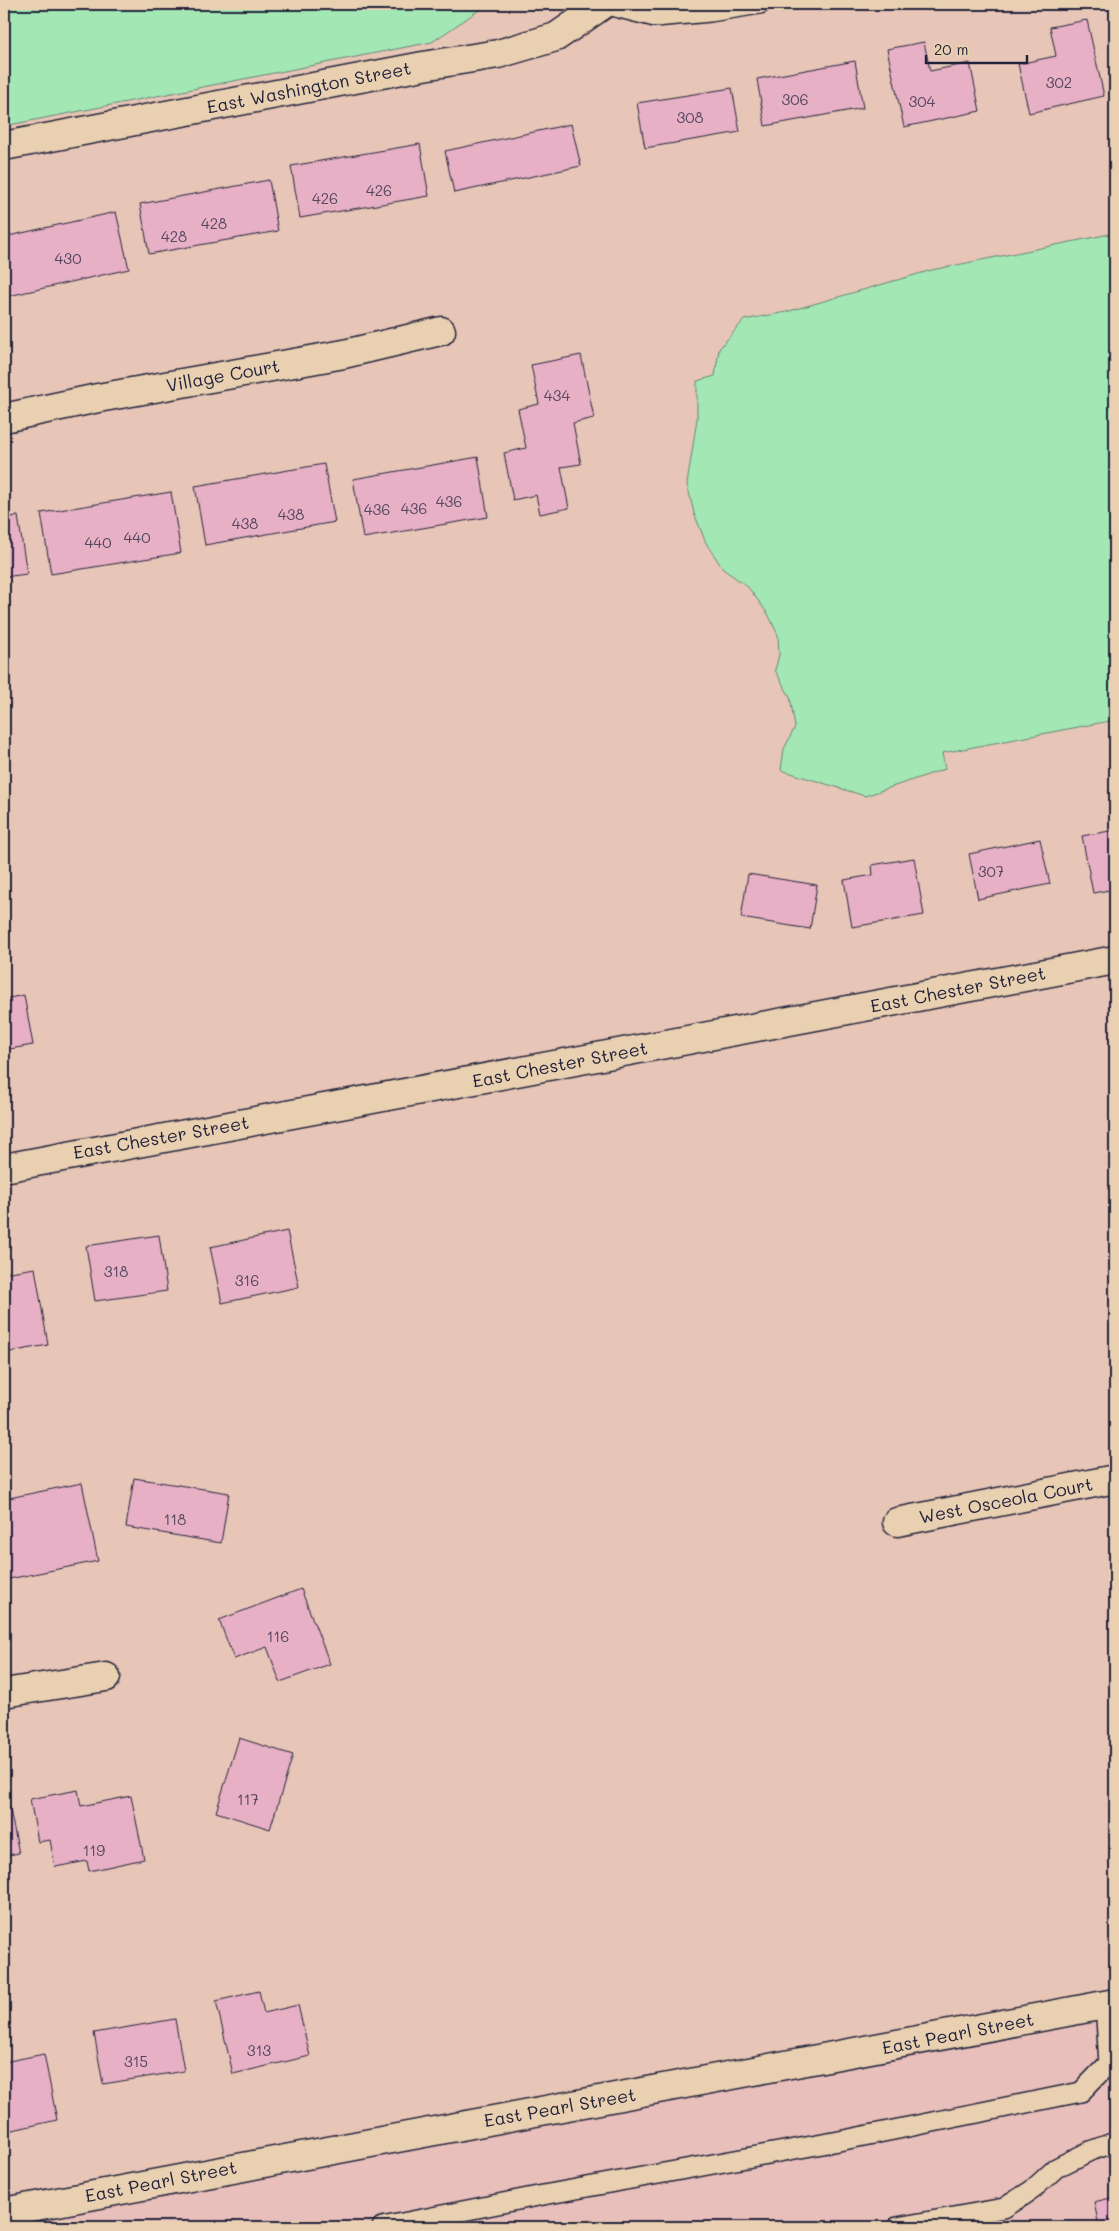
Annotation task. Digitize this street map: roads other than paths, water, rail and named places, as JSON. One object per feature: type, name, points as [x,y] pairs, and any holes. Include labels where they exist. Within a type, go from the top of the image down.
[{"type":"street","name":"East Washington Street","points":[[4,146],[423,66],[498,54],[556,37],[604,4]]},
{"type":"street","name":"Village Court","points":[[4,418],[98,398],[344,354],[441,331]]},
{"type":"street","name":"East Chester Street","points":[[4,1168],[1115,960]]},
{"type":"street","name":"West Osceola Court","points":[[897,1522],[1115,1479]]},
{"type":"street","points":[[4,1693],[106,1677]]},
{"type":"street","name":"East Pearl Street","points":[[4,2212],[1110,2004]]},
{"type":"lane","points":[[604,4],[655,17],[710,12],[760,4]]},
{"type":"lane","points":[[382,2227],[538,2196],[839,2141],[1081,2092],[1109,2063],[1110,2004]]},
{"type":"lane","points":[[897,2227],[1004,2208],[1032,2190],[1056,2168],[1090,2151],[1115,2142]]}]
